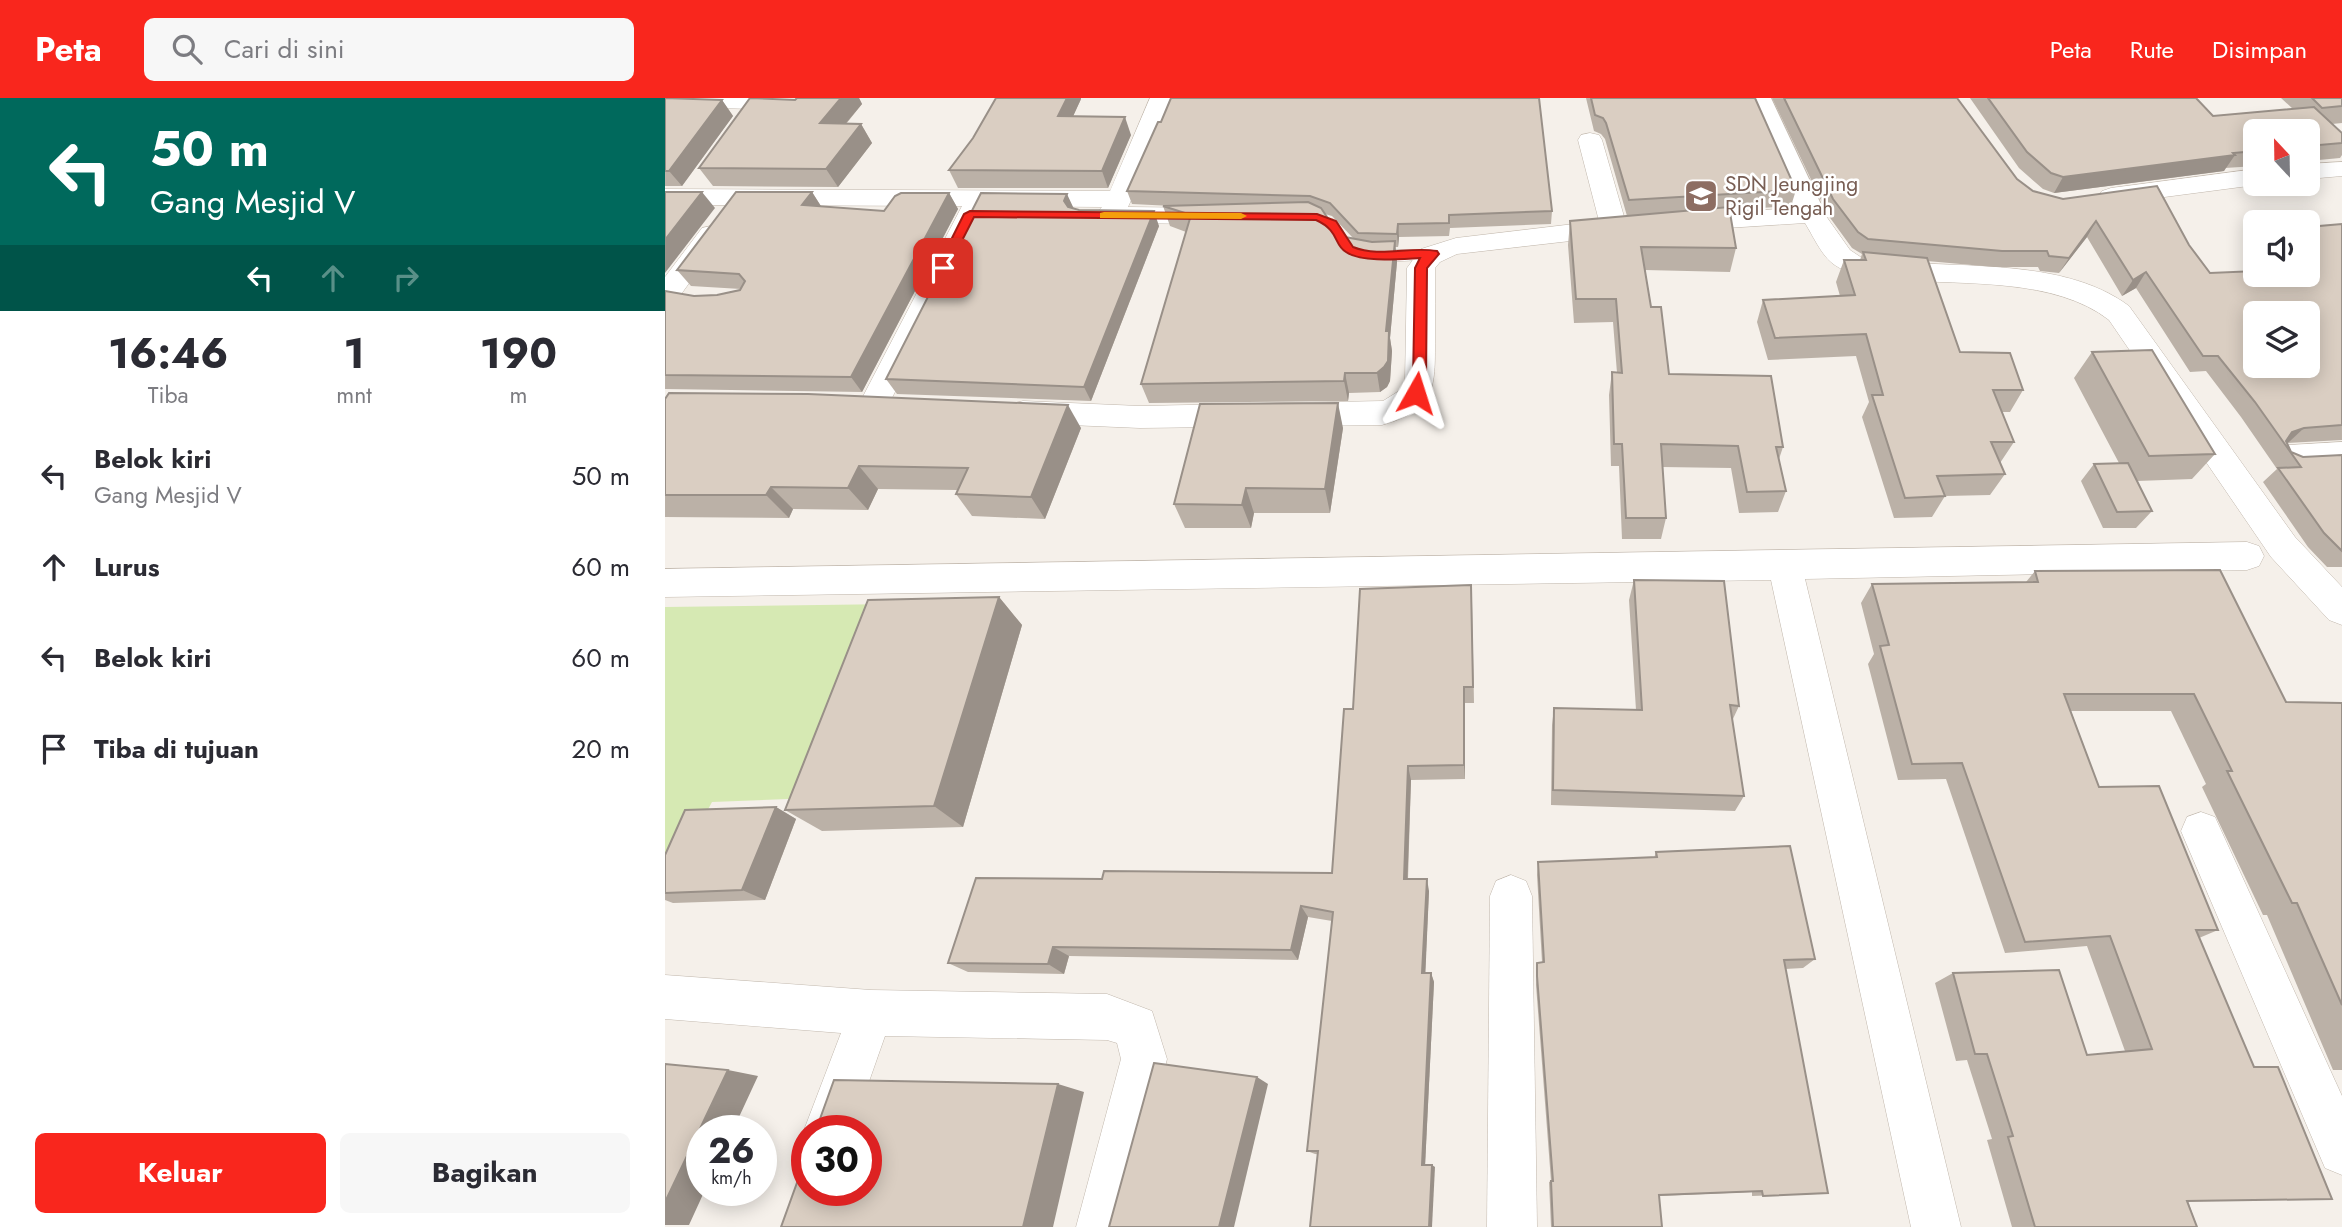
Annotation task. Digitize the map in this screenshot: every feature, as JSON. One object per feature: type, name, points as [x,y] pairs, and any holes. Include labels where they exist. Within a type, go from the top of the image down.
[{"type":"street","points":[[1114,207],[1141,152],[1162,98]]},
{"type":"street","points":[[1759,98],[1812,215],[1840,256],[1854,265],[2060,285],[2094,293],[2108,302],[2283,547],[2342,610]]},
{"type":"street","points":[[665,100],[759,100]]},
{"type":"street","points":[[743,123],[759,100]]},
{"type":"street","points":[[1590,140],[1636,226]]},
{"type":"street","points":[[2321,171],[2342,169]]},
{"type":"street","points":[[678,197],[705,176]]},
{"type":"street","points":[[2089,199],[2243,179]]},
{"type":"street","points":[[678,197],[974,206],[1114,207],[1234,216]]},
{"type":"street","points":[[700,298],[686,298],[674,294],[669,287],[739,197]]},
{"type":"street","points":[[875,406],[974,206]]},
{"type":"street","points":[[993,411],[1140,417],[1382,414],[1396,408],[1416,393],[1420,382],[1421,268],[1425,260],[1433,254],[1456,246],[1636,226],[1812,215]]},
{"type":"street","points":[[2290,457],[2342,454]]},
{"type":"street","points":[[665,583],[2247,556]]},
{"type":"street","points":[[1784,566],[1937,1227]]},
{"type":"street","points":[[2201,831],[2342,1151]]},
{"type":"street","points":[[1511,896],[1512,1227]]},
{"type":"street","points":[[665,997],[871,1013],[1107,1017],[1136,1027],[1144,1059],[1101,1227]]},
{"type":"street","points":[[834,1115],[871,1013]]},
{"type":"lane","points":[[1304,217],[1317,217],[1332,223],[1342,234],[1348,249],[1355,252],[1377,256],[1433,254]]},
{"type":"green space","points":[[895,604],[813,798],[712,802],[665,890],[665,607]]},
{"type":"building","points":[[665,98],[722,100],[669,171],[665,171]]},
{"type":"building","points":[[750,98],[841,98],[820,123],[861,124],[826,169],[699,168]]},
{"type":"building","points":[[996,98],[1067,98],[1058,116],[1125,117],[1102,171],[949,170],[973,138]]},
{"type":"building","points":[[1171,98],[1539,98],[1552,211],[1449,215],[1449,223],[1398,224],[1397,234],[1358,233],[1330,203],[1310,196],[1127,191]]},
{"type":"building","points":[[1591,98],[1755,98],[1796,190],[1629,200],[1606,123],[1603,118],[1595,115]]},
{"type":"building","points":[[1784,98],[1957,98],[2017,179],[2033,191],[2063,199],[2157,186],[2189,245],[2210,273],[2243,272],[2243,287],[2320,287],[2320,226],[2342,224],[2342,425],[2304,428],[2292,432],[2286,441],[2291,452],[2303,457],[2342,455],[2342,551],[2324,533],[2278,468],[2301,467],[2255,402],[2218,356],[2203,356],[2146,272],[2133,280],[2096,221],[2069,258],[2049,256],[2047,251],[2002,251],[1868,239],[1858,232],[1833,199]]},
{"type":"building","points":[[1988,98],[2196,98],[2213,116],[2314,107],[2342,133],[2342,143],[2321,145],[2321,119],[2243,119],[2243,152],[2233,153],[2235,155],[2063,177],[2051,173],[2027,152]]},
{"type":"building","points":[[2312,98],[2342,98],[2342,106],[2322,108]]},
{"type":"building","points":[[665,192],[702,192],[665,240]]},
{"type":"building","points":[[736,192],[812,192],[802,205],[884,211],[895,196],[901,193],[949,193],[851,377],[665,375],[665,291],[694,296],[717,295],[740,290],[745,281],[739,274],[677,270]]},
{"type":"building","points":[[981,193],[1067,194],[1064,201],[1068,207],[1079,210],[1154,211],[1084,387],[886,379]]},
{"type":"building","points":[[1308,202],[1321,208],[1337,232],[1345,237],[1372,242],[1395,241],[1386,331],[1389,331],[1388,361],[1384,367],[1377,373],[1345,373],[1344,381],[1141,384],[1191,215],[1163,206]]},
{"type":"building","points":[[1729,207],[1736,248],[1641,247],[1651,307],[1661,307],[1669,374],[1771,376],[1783,447],[1776,447],[1786,491],[1747,492],[1738,446],[1661,444],[1666,518],[1626,518],[1622,444],[1614,444],[1612,372],[1622,373],[1616,299],[1576,299],[1570,221]]},
{"type":"building","points":[[1863,252],[1927,258],[1960,352],[2010,353],[2023,390],[1993,390],[2014,442],[1991,442],[2005,474],[1937,476],[1945,496],[1905,498],[1872,395],[1883,395],[1866,334],[1775,338],[1763,300],[1855,295],[1844,260],[1866,260]]},
{"type":"building","points":[[2152,350],[2215,454],[2149,456],[2092,352]]},
{"type":"building","points":[[669,393],[808,394],[1068,405],[1031,497],[956,494],[968,468],[859,466],[848,488],[771,487],[766,495],[665,495],[665,399]]},
{"type":"building","points":[[1338,403],[1325,489],[1246,488],[1242,505],[1174,504],[1200,404]]},
{"type":"building","points":[[2128,463],[2152,511],[2117,512],[2094,464]]},
{"type":"building","points":[[2220,570],[2286,702],[2342,703],[2342,1005],[2297,903],[2292,903],[2227,771],[2232,771],[2194,694],[2064,694],[2099,787],[2159,786],[2218,930],[2196,930],[2254,1067],[2278,1067],[2332,1199],[2187,1201],[2197,1227],[2035,1227],[2008,1137],[2013,1136],[1987,1054],[1975,1054],[1953,973],[2059,970],[2087,1055],[2152,1049],[2110,936],[2025,942],[1962,763],[1912,764],[1880,646],[1889,645],[1872,584],[2038,582],[2035,571]]},
{"type":"building","points":[[1634,580],[1724,581],[1739,706],[1730,705],[1744,796],[1553,790],[1554,708],[1642,710]]},
{"type":"building","points":[[1471,585],[1473,687],[1464,687],[1464,765],[1408,766],[1404,879],[1427,879],[1422,973],[1431,973],[1422,1165],[1432,1165],[1429,1227],[1310,1227],[1318,1151],[1307,1151],[1333,912],[1301,906],[1291,950],[1053,947],[1048,964],[948,963],[976,878],[1102,879],[1104,871],[1332,873],[1344,709],[1353,709],[1360,589]]},
{"type":"building","points":[[999,597],[934,806],[785,810],[868,600]]},
{"type":"building","points":[[776,807],[742,890],[665,893],[665,855],[685,810]]},
{"type":"building","points":[[1790,846],[1815,959],[1784,960],[1828,1193],[1763,1196],[1762,1191],[1659,1195],[1662,1227],[1553,1227],[1553,1181],[1537,976],[1537,963],[1544,962],[1538,862],[1657,857],[1656,852]]},
{"type":"building","points":[[1154,1063],[1257,1077],[1219,1227],[1109,1227]]},
{"type":"building","points":[[665,1064],[728,1070],[707,1115],[686,1115],[686,1158],[665,1202]]},
{"type":"building","points":[[834,1080],[1058,1084],[1023,1227],[781,1227],[791,1199],[791,1206],[882,1206],[882,1115],[821,1115]]},
{"type":"slow traffic","points":[[1104,215],[1241,216]]},
{"type":"place","name":"SDN Jeungjing Rigil Tengah","points":[[1701,196]]},
{"type":"route","points":[[943,268],[970,214],[1317,217],[1332,223],[1342,234],[1348,249],[1355,252],[1377,256],[1433,254],[1425,260],[1421,268],[1420,382],[1416,393]]}]
